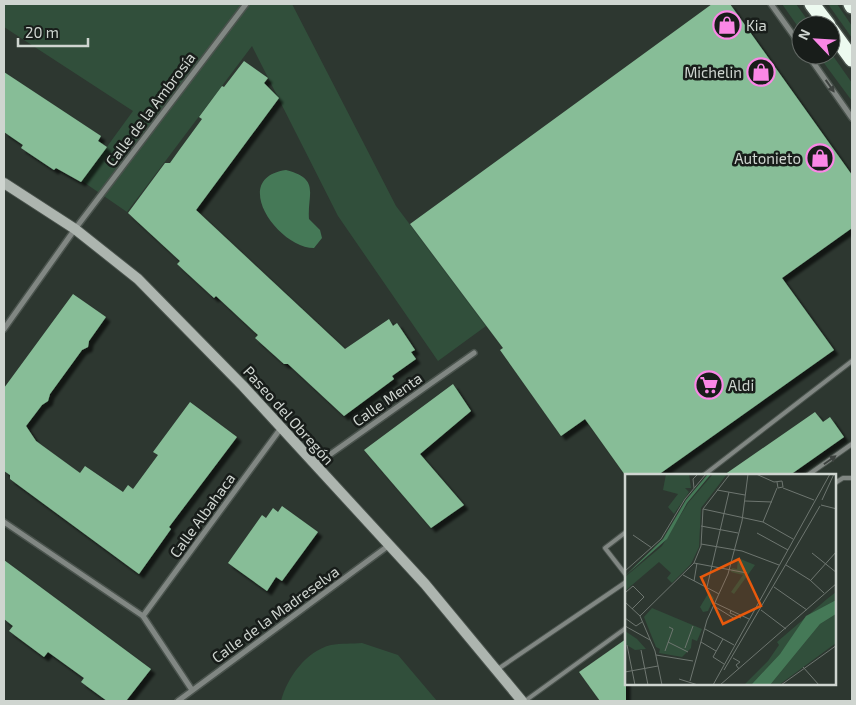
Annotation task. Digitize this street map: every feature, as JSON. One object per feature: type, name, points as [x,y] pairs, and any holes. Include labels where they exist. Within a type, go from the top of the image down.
[{"type":"highway","points":[[812,4],[820,15]]},
{"type":"highway","points":[[841,44],[852,59]]},
{"type":"street","name":"Calle de la Ambrosía","points":[[4,329],[75,229],[246,4]]},
{"type":"street","points":[[771,4],[791,32]]},
{"type":"street","points":[[815,65],[852,117]]},
{"type":"street","name":"Paseo del Obregón","points":[[4,183],[75,229],[138,279],[281,428],[388,546],[426,584],[523,701]]},
{"type":"street","name":"Calle Menta","points":[[315,465],[474,353]]},
{"type":"street","name":"Calle Albahaca","points":[[143,616],[281,428]]},
{"type":"street","points":[[4,522],[143,616],[192,690]]},
{"type":"street","name":"Calle de la Madreselva","points":[[178,701],[388,546]]},
{"type":"lane","points":[[705,474],[852,361]]},
{"type":"lane","points":[[809,474],[852,444]]},
{"type":"lane","points":[[836,483],[843,478],[852,478]]},
{"type":"lane","points":[[625,533],[605,548],[625,573]]},
{"type":"lane","points":[[496,670],[625,583]]},
{"type":"lane","points":[[523,701],[625,629]]},
{"type":"shaded area","points":[[4,4],[292,4],[396,206],[486,326],[438,361],[338,216],[252,46],[127,212],[82,181],[133,111],[4,27]]},
{"type":"shaded area","points":[[782,4],[796,4],[804,15],[791,15],[791,17]]},
{"type":"shaded area","points":[[828,4],[837,4],[852,26],[852,38],[841,22],[841,15],[836,15]]},
{"type":"shaded area","points":[[825,65],[839,65],[852,83],[852,101]]},
{"type":"shaded area","points":[[286,170],[304,178],[310,188],[309,219],[320,230],[322,238],[314,248],[300,245],[286,237],[265,212],[260,198],[261,186],[269,176]]},
{"type":"shaded area","points":[[362,643],[398,655],[437,701],[281,701],[293,675],[313,653],[331,645]]},
{"type":"building","points":[[712,4],[730,4],[852,175],[852,228],[782,278],[834,350],[659,474],[625,475],[585,419],[561,436],[500,350],[503,348],[410,224]]},
{"type":"building","points":[[244,61],[268,78],[264,83],[279,98],[196,210],[345,349],[389,319],[393,326],[397,323],[415,350],[411,352],[416,359],[392,376],[394,379],[344,416],[288,364],[284,364],[255,338],[258,335],[216,296],[214,298],[177,264],[180,261],[128,213],[165,163],[170,163],[202,119],[199,117]]},
{"type":"building","points":[[4,72],[101,136],[98,141],[107,147],[81,182],[56,168],[54,170],[21,148],[23,145],[4,132]]},
{"type":"building","points":[[73,294],[106,317],[89,341],[88,347],[82,350],[50,394],[48,401],[42,405],[26,426],[36,441],[80,473],[85,466],[123,492],[128,485],[133,489],[158,455],[153,452],[190,402],[237,437],[169,527],[171,529],[139,574],[10,479],[10,475],[4,471],[4,388]]},
{"type":"building","points":[[453,384],[471,411],[420,454],[464,505],[431,528],[364,450]]},
{"type":"building","points":[[815,412],[823,422],[830,417],[844,437],[791,474],[725,474]]},
{"type":"building","points":[[282,506],[318,532],[282,581],[276,577],[267,591],[228,563],[262,515],[266,518],[273,508],[278,512]]},
{"type":"building","points":[[4,560],[151,669],[126,701],[107,701],[81,682],[84,678],[48,652],[44,657],[9,631],[13,626],[4,619]]},
{"type":"building","points":[[625,640],[626,701],[600,701],[579,672]]},
{"type":"place","name":"Kia","points":[[727,25]]},
{"type":"place","name":"Michelin","points":[[761,72]]},
{"type":"place","name":"Autonieto","points":[[820,158]]},
{"type":"place","name":"Aldi","points":[[709,385]]}]
